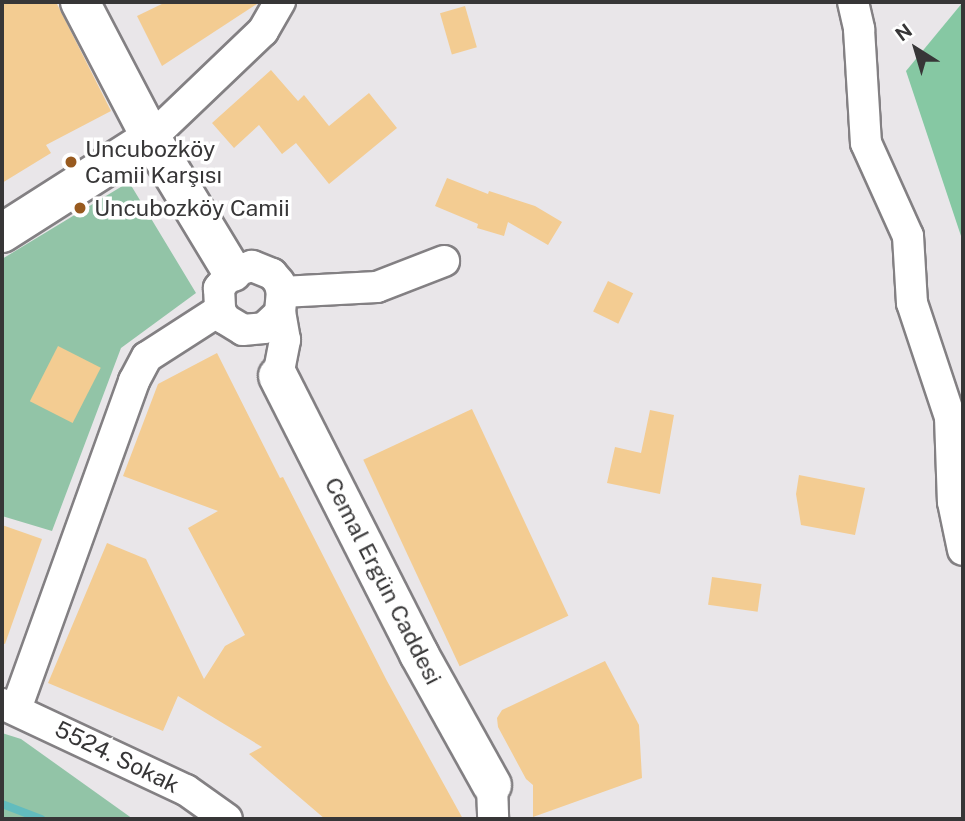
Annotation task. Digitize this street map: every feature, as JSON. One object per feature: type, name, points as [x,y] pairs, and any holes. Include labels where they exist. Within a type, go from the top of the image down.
[{"type":"street","points":[[80,2],[151,138],[232,272]]},
{"type":"street","points":[[2,233],[151,138],[263,31],[279,2]]},
{"type":"street","points":[[853,2],[859,29],[866,143],[908,236],[912,303],[950,417],[953,502],[963,550]]},
{"type":"street","points":[[281,302],[377,287],[444,261]]},
{"type":"street","points":[[278,376],[285,340],[279,282],[263,268],[252,266],[232,272],[219,288],[220,310],[233,326],[254,331],[273,322],[281,302]]},
{"type":"street","points":[[9,707],[134,381],[147,357],[220,310]]},
{"type":"street","name":"Cemal Ergün Caddesi","points":[[254,331],[492,802]]},
{"type":"street","name":"5524. Sokak","points":[[9,707],[186,790],[227,819]]},
{"type":"green space","points":[[963,2],[963,242],[906,71]]},
{"type":"green space","points":[[129,182],[196,293],[121,348],[52,531],[2,516],[2,259]]},
{"type":"green space","points":[[2,733],[21,739],[133,819],[2,819]]},
{"type":"building","points":[[2,2],[56,2],[111,111],[46,145],[51,153],[2,183]]},
{"type":"building","points":[[166,2],[260,2],[162,66],[137,16]]},
{"type":"building","points":[[465,6],[477,47],[452,55],[440,13]]},
{"type":"building","points":[[271,70],[298,101],[304,95],[329,126],[369,93],[397,128],[329,184],[296,143],[282,154],[259,125],[234,148],[212,123]]},
{"type":"building","points":[[447,178],[488,194],[489,191],[535,206],[562,222],[548,245],[508,222],[504,236],[477,228],[478,224],[435,206]]},
{"type":"building","points":[[608,281],[633,293],[618,324],[593,312]]},
{"type":"building","points":[[58,346],[101,368],[73,423],[30,401]]},
{"type":"building","points":[[217,353],[387,681],[463,819],[325,819],[249,754],[262,747],[178,696],[163,731],[48,683],[107,543],[146,559],[204,679],[225,646],[245,635],[188,528],[218,511],[123,476],[158,384]]},
{"type":"building","points":[[472,409],[568,616],[460,666],[363,460]]},
{"type":"building","points":[[650,410],[674,415],[660,494],[607,483],[615,447],[641,453]]},
{"type":"building","points":[[799,475],[865,488],[855,535],[801,525],[796,494]]},
{"type":"building","points":[[2,525],[42,539],[5,644],[2,643]]},
{"type":"building","points":[[712,577],[762,584],[758,612],[708,605]]},
{"type":"building","points":[[605,661],[639,725],[642,778],[533,817],[533,785],[526,779],[498,727],[497,718],[502,710]]},
{"type":"waterway","points":[[2,804],[41,819]]},
{"type":"place","name":"Uncubozköy Camii Karşısı","points":[[71,162]]},
{"type":"place","name":"Uncubozköy Camii","points":[[80,208]]}]
